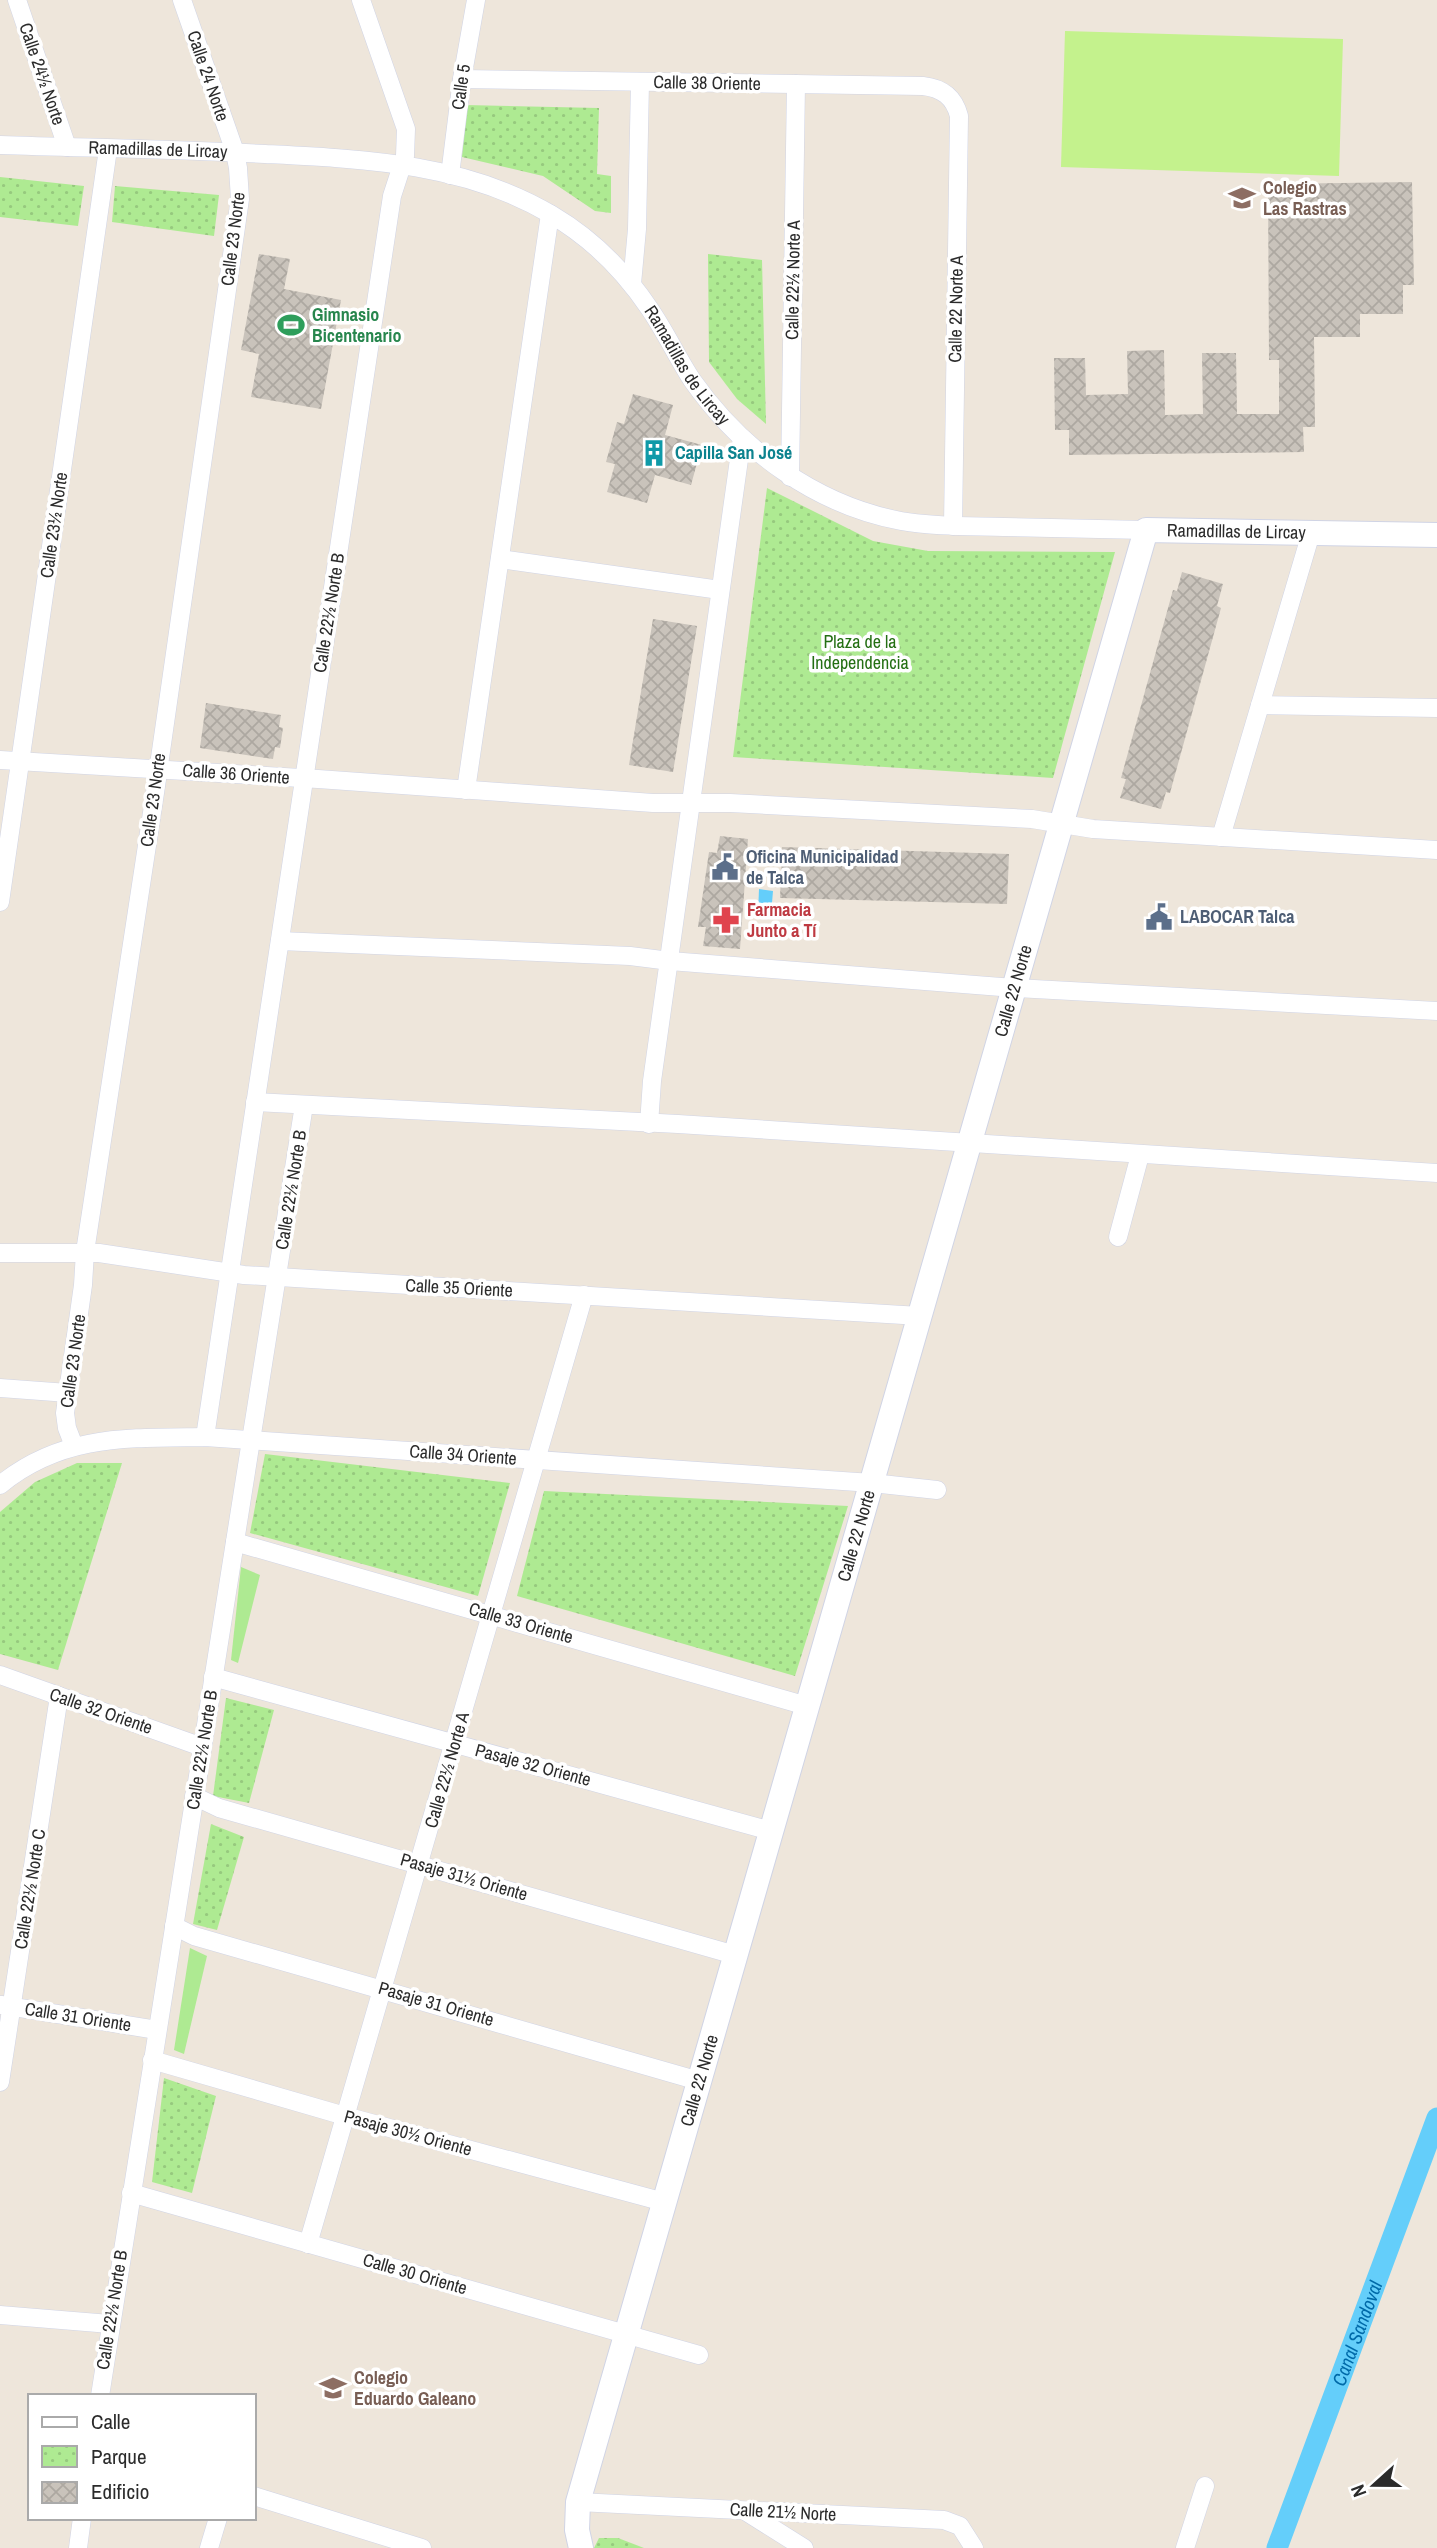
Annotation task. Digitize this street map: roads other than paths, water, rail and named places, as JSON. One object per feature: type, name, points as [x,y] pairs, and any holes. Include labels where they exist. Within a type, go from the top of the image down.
[{"type":"street","name":"Calle 24½ Norte","points":[[17,0],[68,147]]},
{"type":"street","name":"Calle 24 Norte","points":[[182,0],[235,152]]},
{"type":"street","points":[[361,0],[406,129],[407,147],[402,164]]},
{"type":"street","name":"Calle 5","points":[[450,175],[462,79],[476,0]]},
{"type":"street","name":"Calle 38 Oriente","points":[[462,79],[923,86],[941,90],[949,96]]},
{"type":"street","points":[[632,284],[637,229],[640,82]]},
{"type":"street","name":"Calle 22½ Norte A","points":[[790,477],[796,84]]},
{"type":"street","name":"Calle 22 Norte A","points":[[949,96],[959,116],[953,526]]},
{"type":"street","name":"Ramadillas de Lircay","points":[[0,145],[235,152],[359,159],[402,164],[450,175],[500,191],[550,214],[594,245],[632,284],[692,380],[742,438],[790,477],[830,498],[876,515],[902,521],[953,526],[1437,535]]},
{"type":"street","name":"Calle 23½ Norte","points":[[0,902],[108,149]]},
{"type":"street","name":"Calle 23 Norte","points":[[74,1446],[66,1421],[85,1252],[239,214],[240,184],[235,152]]},
{"type":"street","name":"Calle 22½ Norte B","points":[[205,1437],[392,196],[402,164]]},
{"type":"street","points":[[466,790],[550,214]]},
{"type":"street","points":[[649,1124],[652,1081],[742,438]]},
{"type":"street","name":"Calle 22 Norte","points":[[580,2545],[576,2517],[578,2502],[1146,530]]},
{"type":"street","points":[[1221,837],[1311,533]]},
{"type":"street","points":[[500,559],[720,590]]},
{"type":"street","points":[[1260,705],[1437,708]]},
{"type":"street","name":"Calle 36 Oriente","points":[[0,760],[653,803],[730,803],[1032,819],[1093,829],[1437,850]]},
{"type":"street","points":[[280,941],[630,956],[1014,988],[1437,1012]]},
{"type":"street","points":[[256,1102],[678,1124],[1437,1173]]},
{"type":"street","name":"Calle 22½ Norte B","points":[[100,2394],[304,1105]]},
{"type":"street","points":[[1118,1237],[1140,1155]]},
{"type":"street","name":"Calle 35 Oriente","points":[[0,1253],[85,1252],[277,1277],[920,1316]]},
{"type":"street","name":"Calle 22½ Norte A","points":[[308,2244],[584,1295]]},
{"type":"street","points":[[0,1388],[68,1393]]},
{"type":"street","name":"Calle 34 Oriente","points":[[0,1485],[33,1464],[74,1446],[121,1438],[205,1437],[872,1483],[937,1490]]},
{"type":"street","name":"Calle 33 Oriente","points":[[235,1542],[807,1706]]},
{"type":"street","name":"Calle 32 Oriente","points":[[0,1675],[202,1747]]},
{"type":"street","name":"Pasaje 32 Oriente","points":[[213,1677],[771,1831]]},
{"type":"street","name":"Calle 22½ Norte C","points":[[0,2082],[6,2006],[59,1696]]},
{"type":"street","name":"Pasaje 31½ Oriente","points":[[194,1796],[219,1808],[735,1955]]},
{"type":"street","name":"Pasaje 31 Oriente","points":[[174,1926],[194,1936],[699,2081]]},
{"type":"street","name":"Calle 31 Oriente","points":[[6,2006],[157,2030]]},
{"type":"street","name":"Pasaje 30½ Oriente","points":[[152,2060],[345,2116],[664,2202]]},
{"type":"street","name":"Calle 30 Oriente","points":[[131,2193],[699,2355]]},
{"type":"street","points":[[0,2315],[110,2324]]},
{"type":"street","points":[[1185,2548],[1205,2486]]},
{"type":"street","points":[[256,2497],[422,2548]]},
{"type":"street","name":"Calle 21½ Norte","points":[[578,2502],[944,2520],[960,2526],[971,2539],[974,2548]]},
{"type":"street","points":[[743,2510],[804,2548]]},
{"type":"street","points":[[78,2548],[82,2520]]},
{"type":"street","points":[[209,2548],[217,2520]]},
{"type":"water","points":[[759,889],[773,891],[771,915],[758,914]]},
{"type":"waterway","name":"Canal Sandoval","points":[[1277,2548],[1437,2118]]},
{"type":"place","name":"Colegio Las Rastras","points":[[1242,198]]},
{"type":"place","name":"Gimnasio Bicentenario","points":[[291,325]]},
{"type":"place","name":"Capilla San José","points":[[654,453]]},
{"type":"place","name":"Oficina Municipalidad de Talca","points":[[725,867]]},
{"type":"place","name":"LABOCAR Talca","points":[[1159,917]]},
{"type":"place","name":"Farmacia Junto a Tí","points":[[726,920]]},
{"type":"place","name":"Colegio Eduardo Galeano","points":[[333,2388]]},
{"type":"park label","name":"Plaza de la Independencia","points":[[860,652]]}]
